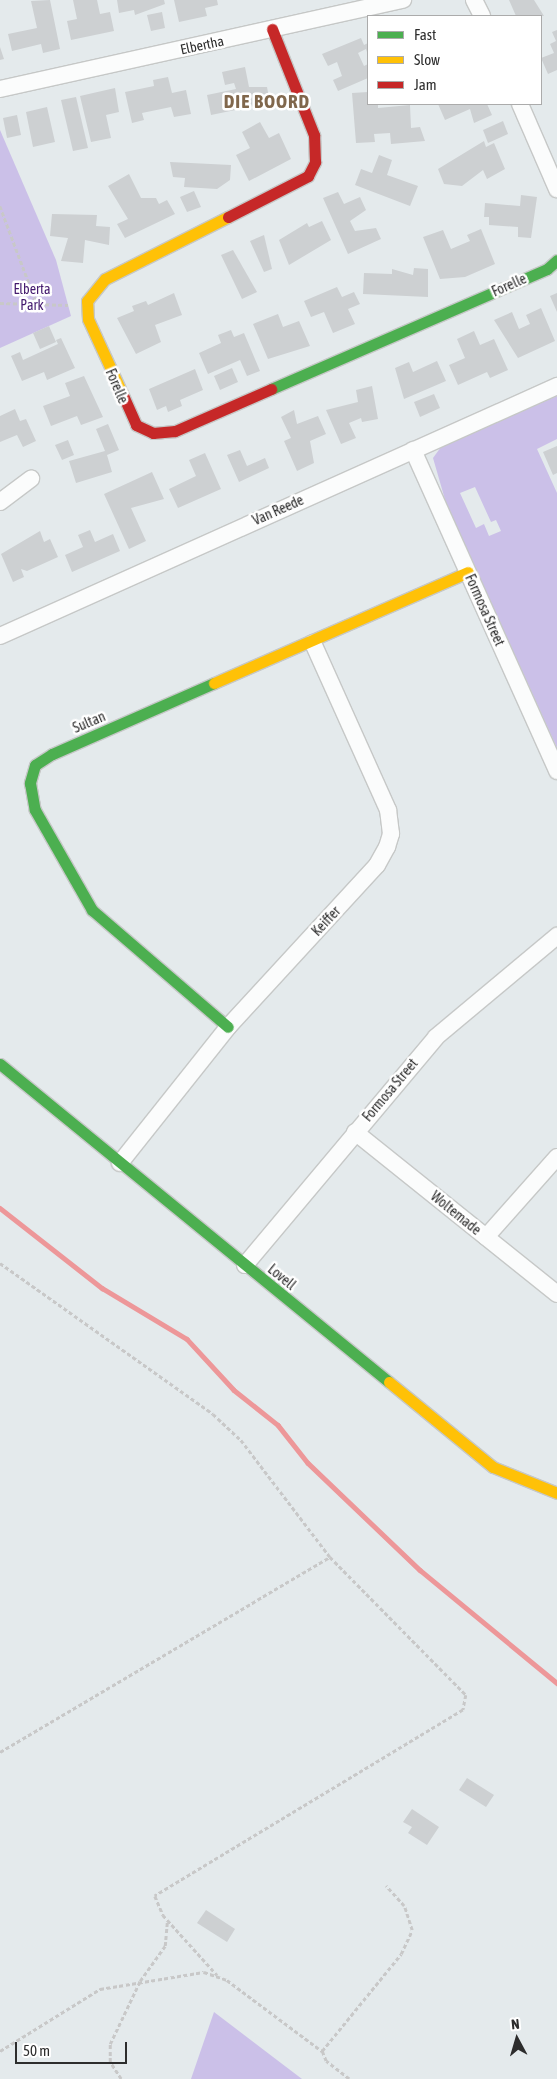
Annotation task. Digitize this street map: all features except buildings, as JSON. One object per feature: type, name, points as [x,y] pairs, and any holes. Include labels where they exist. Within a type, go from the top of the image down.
[{"type":"street","name":"Elbertha","points":[[0,88],[403,0]]},
{"type":"street","points":[[474,0],[482,15]]},
{"type":"street","name":"Forelle","points":[[272,29],[314,135],[315,162],[308,176],[105,279],[87,300],[88,318],[136,425],[153,433],[175,431],[547,269],[557,260]]},
{"type":"street","points":[[520,105],[557,189]]},
{"type":"street","name":"Van Reede","points":[[0,636],[557,386]]},
{"type":"street","name":"Formosa Street","points":[[413,450],[557,771]]},
{"type":"street","points":[[0,502],[15,495],[31,479]]},
{"type":"street","name":"Sultan","points":[[228,1027],[92,910],[36,810],[30,794],[31,774],[52,754],[313,643],[468,572]]},
{"type":"street","name":"Keiffer","points":[[120,1163],[228,1027],[377,865],[391,834],[388,810],[313,643]]},
{"type":"street","name":"Formosa Street","points":[[244,1265],[436,1037],[557,936]]},
{"type":"street","name":"Lovell","points":[[0,1064],[493,1467],[557,1493]]},
{"type":"street","name":"Woltemade","points":[[355,1132],[557,1294]]},
{"type":"street","points":[[486,1237],[557,1157]]},
{"type":"path","points":[[0,206],[36,302]]},
{"type":"path","points":[[0,303],[36,302],[75,305]]},
{"type":"path","points":[[0,1264],[212,1414],[259,1462],[330,1557],[466,1695],[463,1710],[155,1896],[167,1920],[217,1975],[322,2051],[326,2061],[349,2079]]},
{"type":"path","points":[[0,1752],[330,1557]]},
{"type":"path","points":[[322,2051],[409,1942],[410,1921],[386,1886]]},
{"type":"path","points":[[120,2079],[110,2062],[110,2044],[140,1981],[164,1946],[167,1920]]},
{"type":"path","points":[[0,2051],[100,1989],[204,1972],[217,1975]]},
{"type":"green space","name":"Elberta Park","points":[[0,130],[56,260],[71,316],[0,348]]},
{"type":"green space","points":[[557,396],[557,439],[537,449],[557,493],[557,748],[446,503],[433,458],[441,447]],"holes":[[[475,487],[491,522],[496,520],[501,531],[489,536],[484,524],[476,528],[460,493]]]},
{"type":"green space","points":[[214,2012],[302,2079],[191,2079]]},
{"type":"waterway","points":[[0,1208],[102,1288],[187,1339],[234,1390],[278,1425],[308,1463],[420,1570],[557,1683]]},
{"type":"traffic: fast","points":[[271,389],[547,269],[557,260]]},
{"type":"traffic: fast","points":[[214,683],[52,754],[35,765],[30,783],[35,810],[92,910],[228,1027]]},
{"type":"traffic: fast","points":[[0,1064],[389,1382]]},
{"type":"traffic: slow","points":[[122,393],[88,319],[87,301],[105,279],[228,217]]},
{"type":"traffic: slow","points":[[214,683],[468,572]]},
{"type":"traffic: slow","points":[[389,1382],[493,1467],[557,1493]]},
{"type":"traffic: jam","points":[[228,217],[308,176],[315,162],[314,135],[272,29]]},
{"type":"traffic: jam","points":[[122,393],[136,425],[153,433],[175,431],[271,389]]},
{"type":"district","name":"DIE BOORD","points":[[267,102]]}]
